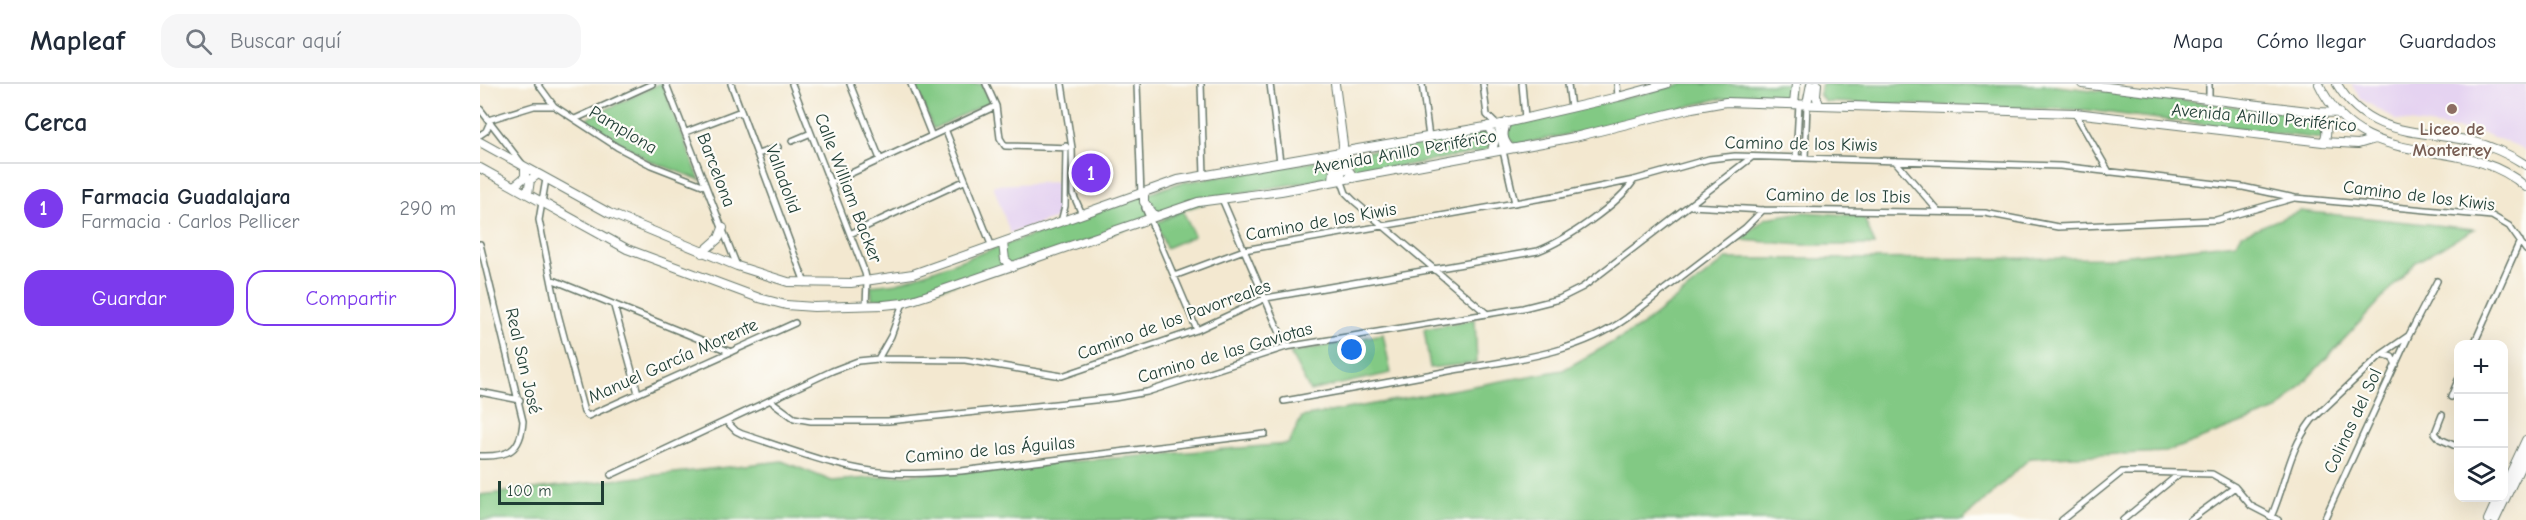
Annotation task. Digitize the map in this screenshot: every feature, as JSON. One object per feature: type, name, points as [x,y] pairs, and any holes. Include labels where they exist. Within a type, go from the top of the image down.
[{"type":"street","name":"Pamplona","points":[[538,84],[554,106],[616,147],[651,165],[705,186]]},
{"type":"street","points":[[575,119],[651,84]]},
{"type":"street","name":"Barcelona","points":[[666,84],[737,266]]},
{"type":"street","name":"Valladolid","points":[[731,84],[806,284]]},
{"type":"street","name":"Calle William Backer","points":[[792,84],[867,282],[866,305]]},
{"type":"street","points":[[850,84],[880,159]]},
{"type":"street","points":[[911,84],[932,134]]},
{"type":"street","points":[[986,84],[996,106],[1000,138],[1005,146],[1072,148]]},
{"type":"street","points":[[1062,84],[1072,148],[1073,194],[1082,214]]},
{"type":"street","points":[[1137,84],[1140,194],[1197,330]]},
{"type":"street","points":[[1201,84],[1204,175]]},
{"type":"street","points":[[1270,84],[1280,162]]},
{"type":"street","points":[[1335,84],[1346,161],[1354,178]]},
{"type":"street","points":[[1422,84],[1429,136]]},
{"type":"street","points":[[1483,84],[1487,115],[1507,149]]},
{"type":"street","points":[[1522,84],[1525,118]]},
{"type":"street","points":[[1568,84],[1571,108]]},
{"type":"street","points":[[1617,84],[1618,97]]},
{"type":"street","name":"Avenida Anillo Periférico","points":[[480,142],[609,213],[737,266],[788,282],[806,284],[867,282],[913,274],[1170,182],[1493,125],[1666,84]]},
{"type":"street","points":[[1796,84],[1805,158]]},
{"type":"street","points":[[1796,158],[1803,84]]},
{"type":"street","points":[[1800,104],[1811,84]]},
{"type":"street","points":[[1817,84],[1818,105]]},
{"type":"street","name":"Avenida Anillo Periférico","points":[[2082,84],[2158,88],[2210,99],[2340,113]]},
{"type":"street","points":[[2209,84],[2210,99]]},
{"type":"street","points":[[2319,84],[2328,100],[2355,128],[2375,139],[2397,147],[2473,159],[2498,168],[2526,187]]},
{"type":"street","points":[[2337,84],[2351,104],[2374,121],[2391,129],[2485,145],[2513,156],[2526,165]]},
{"type":"street","name":"Avenida Anillo Periférico","points":[[480,168],[627,249],[759,298],[798,306],[866,305],[903,303],[1198,202],[1354,178],[1575,137],[1726,102],[2075,113],[2323,142],[2358,144],[2375,139]]},
{"type":"street","points":[[489,121],[534,106],[554,106]]},
{"type":"street","points":[[830,183],[996,106]]},
{"type":"street","points":[[480,109],[525,167],[525,177],[514,186]]},
{"type":"street","points":[[686,132],[741,111]]},
{"type":"street","points":[[2317,112],[2326,128],[2323,142]]},
{"type":"street","points":[[2075,113],[2109,172]]},
{"type":"street","points":[[480,135],[486,131],[489,121]]},
{"type":"street","points":[[1507,122],[1503,135],[1515,203]]},
{"type":"street","points":[[1492,151],[1495,139],[1493,125]]},
{"type":"street","points":[[945,129],[992,247],[999,254],[1000,271]]},
{"type":"street","points":[[792,141],[811,133]]},
{"type":"street","points":[[1061,222],[1065,206],[1065,148],[1069,138]]},
{"type":"street","points":[[758,154],[778,147]]},
{"type":"street","points":[[1337,180],[1346,151]]},
{"type":"street","points":[[1327,154],[1337,180],[1346,193],[1486,313]]},
{"type":"street","name":"Camino de los Kiwis","points":[[1174,276],[1244,250],[1634,180],[1720,157],[2012,164],[2242,187],[2295,198],[2492,216],[2509,226],[2526,250]]},
{"type":"street","name":"Camino de las Gaviotas","points":[[771,401],[794,418],[811,421],[888,421],[1131,395],[1286,347],[1523,308],[1569,295],[1592,280],[1752,158]]},
{"type":"street","points":[[1895,161],[1939,212]]},
{"type":"street","points":[[528,194],[528,184],[542,176]]},
{"type":"street","name":"Manuel García Morente","points":[[542,176],[539,220],[584,412],[588,416],[795,323]]},
{"type":"street","name":"Camino de los Pavorreales","points":[[611,475],[832,371],[858,361],[878,359],[965,360],[1062,376],[1197,330],[1266,298],[1538,251],[1551,246],[1611,204],[1634,180]]},
{"type":"street","points":[[850,234],[964,181]]},
{"type":"street","name":"Camino de los Kiwis","points":[[1984,213],[2058,227],[2190,222],[2232,216],[2295,198]]},
{"type":"street","points":[[1222,199],[1286,347]]},
{"type":"street","name":"Camino de los Ibis","points":[[1691,206],[1763,210],[1984,213]]},
{"type":"street","points":[[1284,401],[1534,356],[1580,343],[1615,327],[1745,228],[1763,210]]},
{"type":"street","points":[[702,253],[719,238],[723,228]]},
{"type":"street","points":[[2476,340],[2520,241]]},
{"type":"street","points":[[1003,243],[1005,260],[1012,267]]},
{"type":"street","name":"Real San José","points":[[480,244],[520,400],[523,421],[518,444],[509,452],[496,456],[480,456]]},
{"type":"street","points":[[551,279],[732,352]]},
{"type":"street","name":"Colinas del Sol","points":[[2324,520],[2409,335],[2437,280]]},
{"type":"street","points":[[878,359],[891,336],[903,303]]},
{"type":"street","points":[[614,306],[638,393]]},
{"type":"street","points":[[2271,517],[2288,463],[2303,432],[2312,420],[2382,354],[2409,335]]},
{"type":"street","points":[[2382,354],[2392,357],[2396,365]]},
{"type":"street","points":[[2451,398],[2454,390]]},
{"type":"street","points":[[480,392],[520,400]]},
{"type":"street","points":[[2442,415],[2435,433],[2440,439],[2454,445]]},
{"type":"street","name":"Camino de las Águilas","points":[[727,422],[742,434],[847,467],[914,474],[961,471],[1265,434]]},
{"type":"street","points":[[2508,469],[2526,440]]},
{"type":"street","points":[[2495,520],[2526,455]]},
{"type":"street","points":[[2062,520],[2122,472],[2212,474],[2235,487],[2244,500],[2278,520]]},
{"type":"street","points":[[2123,520],[2179,474]]},
{"type":"street","points":[[2190,520],[2235,487]]},
{"type":"street","points":[[2487,520],[2496,502]]},
{"type":"shaded area","name":"Liceo de Monterrey","points":[[2351,84],[2526,84],[2526,151],[2482,133],[2396,120],[2361,99]]},
{"type":"shaded area","points":[[1057,182],[1059,212],[1054,219],[1010,233],[993,185]]},
{"type":"green space","points":[[662,84],[700,180],[650,161],[584,120]]},
{"type":"green space","points":[[915,84],[982,84],[990,102],[933,129]]},
{"type":"green space","points":[[1682,84],[1792,84],[1792,91],[1789,102],[1718,99],[1601,128],[1515,145],[1508,135],[1512,125]]},
{"type":"green space","points":[[1822,84],[2048,85],[2309,115],[2321,123],[2324,131],[2321,139],[2086,110],[1825,102],[1819,94]]},
{"type":"green space","points":[[1485,129],[1490,140],[1485,151],[1358,174],[1354,172],[1351,158],[1354,154]]},
{"type":"green space","points":[[1324,160],[1331,173],[1330,178],[1230,195],[949,286],[902,298],[872,299],[871,286],[897,283],[1179,183]]},
{"type":"green space","points":[[1183,211],[1194,236],[1166,248],[1156,223]]},
{"type":"green space","points":[[2300,211],[2474,229],[2416,262],[2279,409],[2166,452],[2030,458],[1963,520],[480,520],[480,495],[782,461],[832,481],[1288,444],[1302,417],[1563,370],[1640,327],[1726,259],[2104,258],[2236,243],[2242,234]]},
{"type":"green space","points":[[1803,212],[1863,216],[1875,245],[1802,245],[1740,240],[1766,218]]},
{"type":"green space","points":[[1475,319],[1477,363],[1430,368],[1424,329]]},
{"type":"green space","points":[[1383,334],[1391,373],[1310,391],[1290,353]]},
{"type":"place","name":"Liceo de Monterrey","points":[[2452,109]]},
{"type":"place","name":"Farmacia Guadalajara","points":[[1091,173]]}]
